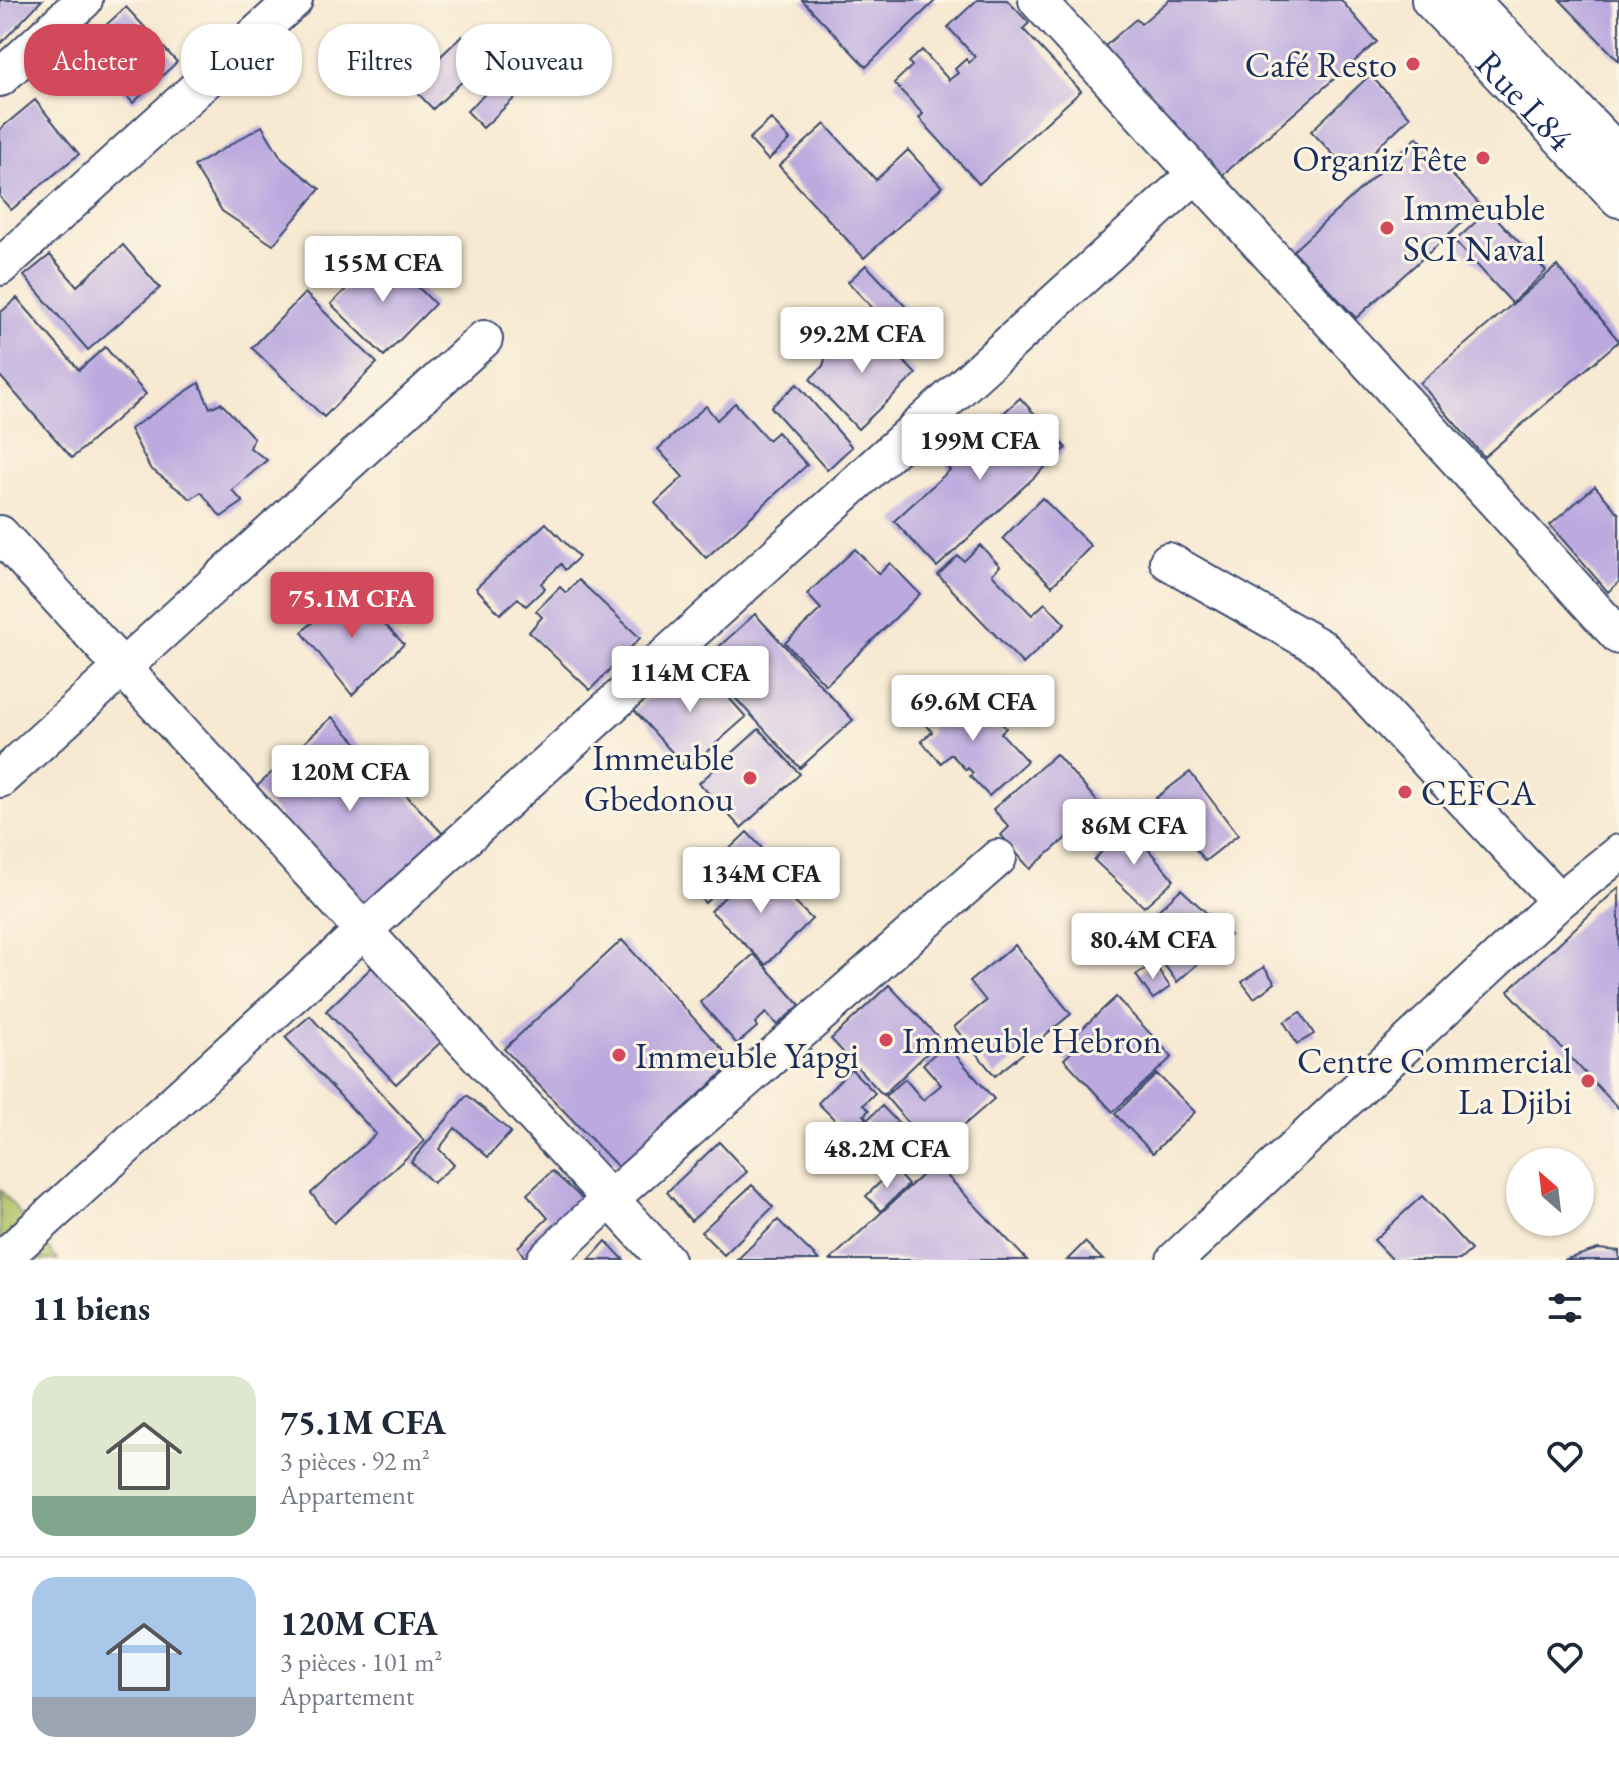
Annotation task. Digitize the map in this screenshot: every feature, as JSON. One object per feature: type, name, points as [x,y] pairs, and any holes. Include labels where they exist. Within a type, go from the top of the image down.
[{"type":"street","points":[[0,78],[84,0]]},
{"type":"street","points":[[0,267],[294,0]]},
{"type":"street","points":[[1037,0],[1619,636]]},
{"type":"street","name":"Rue L84","points":[[1430,0],[1619,199]]},
{"type":"street","name":"Rue L84","points":[[1470,0],[1619,154]]},
{"type":"street","points":[[1,1260],[1196,174]]},
{"type":"street","points":[[0,779],[484,339]]},
{"type":"street","points":[[0,534],[666,1260]]},
{"type":"street","points":[[1168,561],[1323,649],[1559,901]]},
{"type":"street","points":[[1175,1260],[1559,901],[1619,853]]},
{"type":"street","points":[[545,1260],[610,1199],[998,858]]},
{"type":"green space","points":[[0,1189],[58,1260],[0,1260]]},
{"type":"building","points":[[0,0],[42,0],[0,44]]},
{"type":"building","points":[[802,0],[936,0],[866,67]]},
{"type":"building","points":[[977,0],[1007,0],[1029,23],[1023,29],[1081,91],[979,184],[919,118],[923,114],[894,83],[912,66],[909,62],[922,50],[949,80],[958,73],[955,69],[966,59],[969,63],[975,57],[948,27]]},
{"type":"building","points":[[1169,0],[1341,0],[1377,42],[1219,178],[1105,46],[1136,19],[1141,24]]},
{"type":"building","points":[[1560,0],[1619,0],[1619,61]]},
{"type":"building","points":[[126,7],[142,24],[107,24]]},
{"type":"building","points":[[456,42],[456,87],[433,109],[421,96],[440,96],[440,57]]},
{"type":"building","points":[[165,49],[177,62],[165,73]]},
{"type":"building","points":[[1370,75],[1410,117],[1351,173],[1311,131]]},
{"type":"building","points":[[127,96],[141,96],[133,103]]},
{"type":"building","points":[[483,96],[517,96],[483,128],[467,111]]},
{"type":"building","points":[[35,100],[79,154],[11,210],[0,197],[0,129]]},
{"type":"building","points":[[771,119],[790,140],[768,160],[749,139]]},
{"type":"building","points":[[825,124],[876,180],[908,150],[942,187],[864,258],[779,166]]},
{"type":"building","points":[[262,126],[282,159],[320,189],[273,245],[222,211],[194,166]]},
{"type":"building","name":"Immeuble SCI Naval","points":[[1417,137],[1481,206],[1356,318],[1293,251]]},
{"type":"building","points":[[1489,210],[1546,271],[1512,303],[1455,241]]},
{"type":"building","points":[[123,245],[160,288],[88,350],[24,276],[50,255],[77,286]]},
{"type":"building","points":[[383,252],[435,304],[384,356],[331,304]]},
{"type":"building","points":[[866,265],[905,306],[895,316],[890,310],[882,318],[848,282]]},
{"type":"building","points":[[1557,266],[1619,341],[1484,457],[1420,383]]},
{"type":"building","points":[[305,293],[377,363],[324,417],[252,348]]},
{"type":"building","points":[[17,298],[79,370],[105,347],[146,394],[72,458],[0,376],[0,313]]},
{"type":"building","points":[[868,324],[916,374],[858,429],[810,379],[823,366],[829,346],[838,338],[858,332]]},
{"type":"building","points":[[199,383],[210,408],[221,403],[254,438],[250,448],[267,460],[232,490],[243,502],[221,517],[201,492],[191,499],[150,468],[130,429]]},
{"type":"building","points":[[797,384],[852,447],[827,470],[771,407]]},
{"type":"building","points":[[1020,398],[1066,448],[937,567],[894,521],[950,470],[946,466]]},
{"type":"building","points":[[735,403],[768,440],[777,432],[807,465],[706,558],[655,503],[683,477],[658,449],[706,406],[717,420]]},
{"type":"building","points":[[1595,486],[1619,514],[1619,582],[1608,592],[1550,525]]},
{"type":"building","points":[[1042,498],[1091,546],[1052,586],[1003,538]]},
{"type":"building","points":[[546,523],[579,557],[565,570],[561,564],[541,583],[545,588],[526,606],[518,598],[500,614],[476,588]]},
{"type":"building","points":[[980,545],[1000,566],[992,574],[1032,615],[1045,603],[1065,624],[1023,664],[938,575],[958,556],[964,561]]},
{"type":"building","points":[[855,549],[879,574],[890,563],[920,594],[826,685],[785,643],[821,609],[807,594]]},
{"type":"building","points":[[579,580],[640,638],[590,690],[529,632],[542,617],[536,611],[560,587],[566,593]]},
{"type":"building","points":[[349,588],[404,644],[352,695],[302,632]]},
{"type":"building","points":[[755,614],[853,720],[800,768],[702,662]]},
{"type":"building","points":[[693,658],[746,717],[687,769],[634,710]]},
{"type":"building","points":[[954,696],[963,706],[972,698],[977,704],[981,701],[1006,728],[1001,733],[1027,761],[989,796],[970,776],[973,773],[951,754],[941,763],[921,741],[932,732],[924,722]]},
{"type":"building","points":[[332,717],[445,836],[368,909],[254,789]]},
{"type":"building","name":"Immeuble Gbedonou","points":[[759,729],[800,774],[741,828],[699,783]]},
{"type":"building","points":[[1056,754],[1102,807],[1030,869],[1001,835],[1009,827],[993,809]]},
{"type":"building","points":[[1190,772],[1238,835],[1205,861],[1156,798]]},
{"type":"building","points":[[1127,824],[1174,880],[1144,907],[1094,860]]},
{"type":"building","points":[[747,832],[762,848],[705,903],[690,887]]},
{"type":"building","points":[[756,865],[812,919],[766,965],[711,911]]},
{"type":"building","name":"Centre Commercial La Djibi","points":[[1619,887],[1619,1109],[1508,991]]},
{"type":"building","points":[[1181,889],[1230,935],[1177,982],[1138,929]]},
{"type":"building","name":"Immeuble Yapgi","points":[[622,940],[734,1062],[620,1169],[504,1049]]},
{"type":"building","points":[[1015,945],[1071,1014],[995,1076],[954,1027],[986,1001],[970,981]]},
{"type":"building","points":[[754,954],[800,1005],[777,1025],[766,1013],[755,1023],[757,1027],[737,1044],[700,1002]]},
{"type":"building","points":[[1154,963],[1170,987],[1153,999],[1136,975]]},
{"type":"building","points":[[373,966],[443,1040],[396,1084],[326,1011]]},
{"type":"building","points":[[1264,967],[1275,983],[1254,998],[1242,982]]},
{"type":"building","name":"Immeuble Hebron","points":[[889,985],[941,1040],[883,1095],[831,1039]]},
{"type":"building","points":[[1116,997],[1172,1057],[1113,1112],[1064,1059],[1080,1044],[1073,1037]]},
{"type":"building","points":[[1300,1012],[1314,1034],[1297,1044],[1284,1022]]},
{"type":"building","points":[[310,1016],[425,1141],[334,1223],[311,1193],[376,1134],[285,1037]]},
{"type":"building","points":[[946,1044],[994,1099],[933,1152],[885,1096],[905,1079],[923,1100],[941,1085],[923,1064]]},
{"type":"building","points":[[851,1069],[875,1093],[863,1105],[869,1110],[864,1115],[867,1118],[850,1135],[818,1103]]},
{"type":"building","points":[[1157,1074],[1195,1112],[1153,1153],[1115,1114]]},
{"type":"building","points":[[467,1095],[511,1132],[488,1157],[455,1128],[439,1149],[454,1165],[433,1183],[411,1162]]},
{"type":"building","points":[[882,1106],[911,1136],[872,1173],[846,1147]]},
{"type":"building","points":[[719,1142],[747,1172],[691,1221],[667,1192]]},
{"type":"building","points":[[935,1163],[1027,1260],[830,1260]]},
{"type":"building","points":[[894,1169],[908,1185],[881,1211],[866,1196]]},
{"type":"building","points":[[552,1171],[589,1205],[526,1260],[518,1247],[548,1218],[527,1194]]},
{"type":"building","points":[[752,1185],[773,1207],[724,1255],[701,1232]]},
{"type":"building","points":[[1422,1196],[1471,1250],[1460,1260],[1393,1260],[1374,1240]]},
{"type":"building","points":[[778,1220],[819,1260],[737,1260]]},
{"type":"building","points":[[606,1241],[624,1260],[589,1260]]},
{"type":"building","points":[[1085,1242],[1103,1260],[1067,1260]]},
{"type":"building","points":[[1598,1249],[1619,1251],[1619,1260],[1564,1260]]},
{"type":"place","name":"Café Resto","points":[[1413,64]]},
{"type":"place","name":"Organiz'Fête","points":[[1483,158]]},
{"type":"place","name":"Immeuble SCI Naval","points":[[1387,228]]},
{"type":"place","name":"Immeuble Gbedonou","points":[[750,778]]},
{"type":"place","name":"CEFCA","points":[[1405,792]]},
{"type":"place","name":"Immeuble Hebron","points":[[886,1040]]},
{"type":"place","name":"Immeuble Yapgi","points":[[619,1055]]},
{"type":"place","name":"Centre Commercial La Djibi","points":[[1588,1081]]}]
